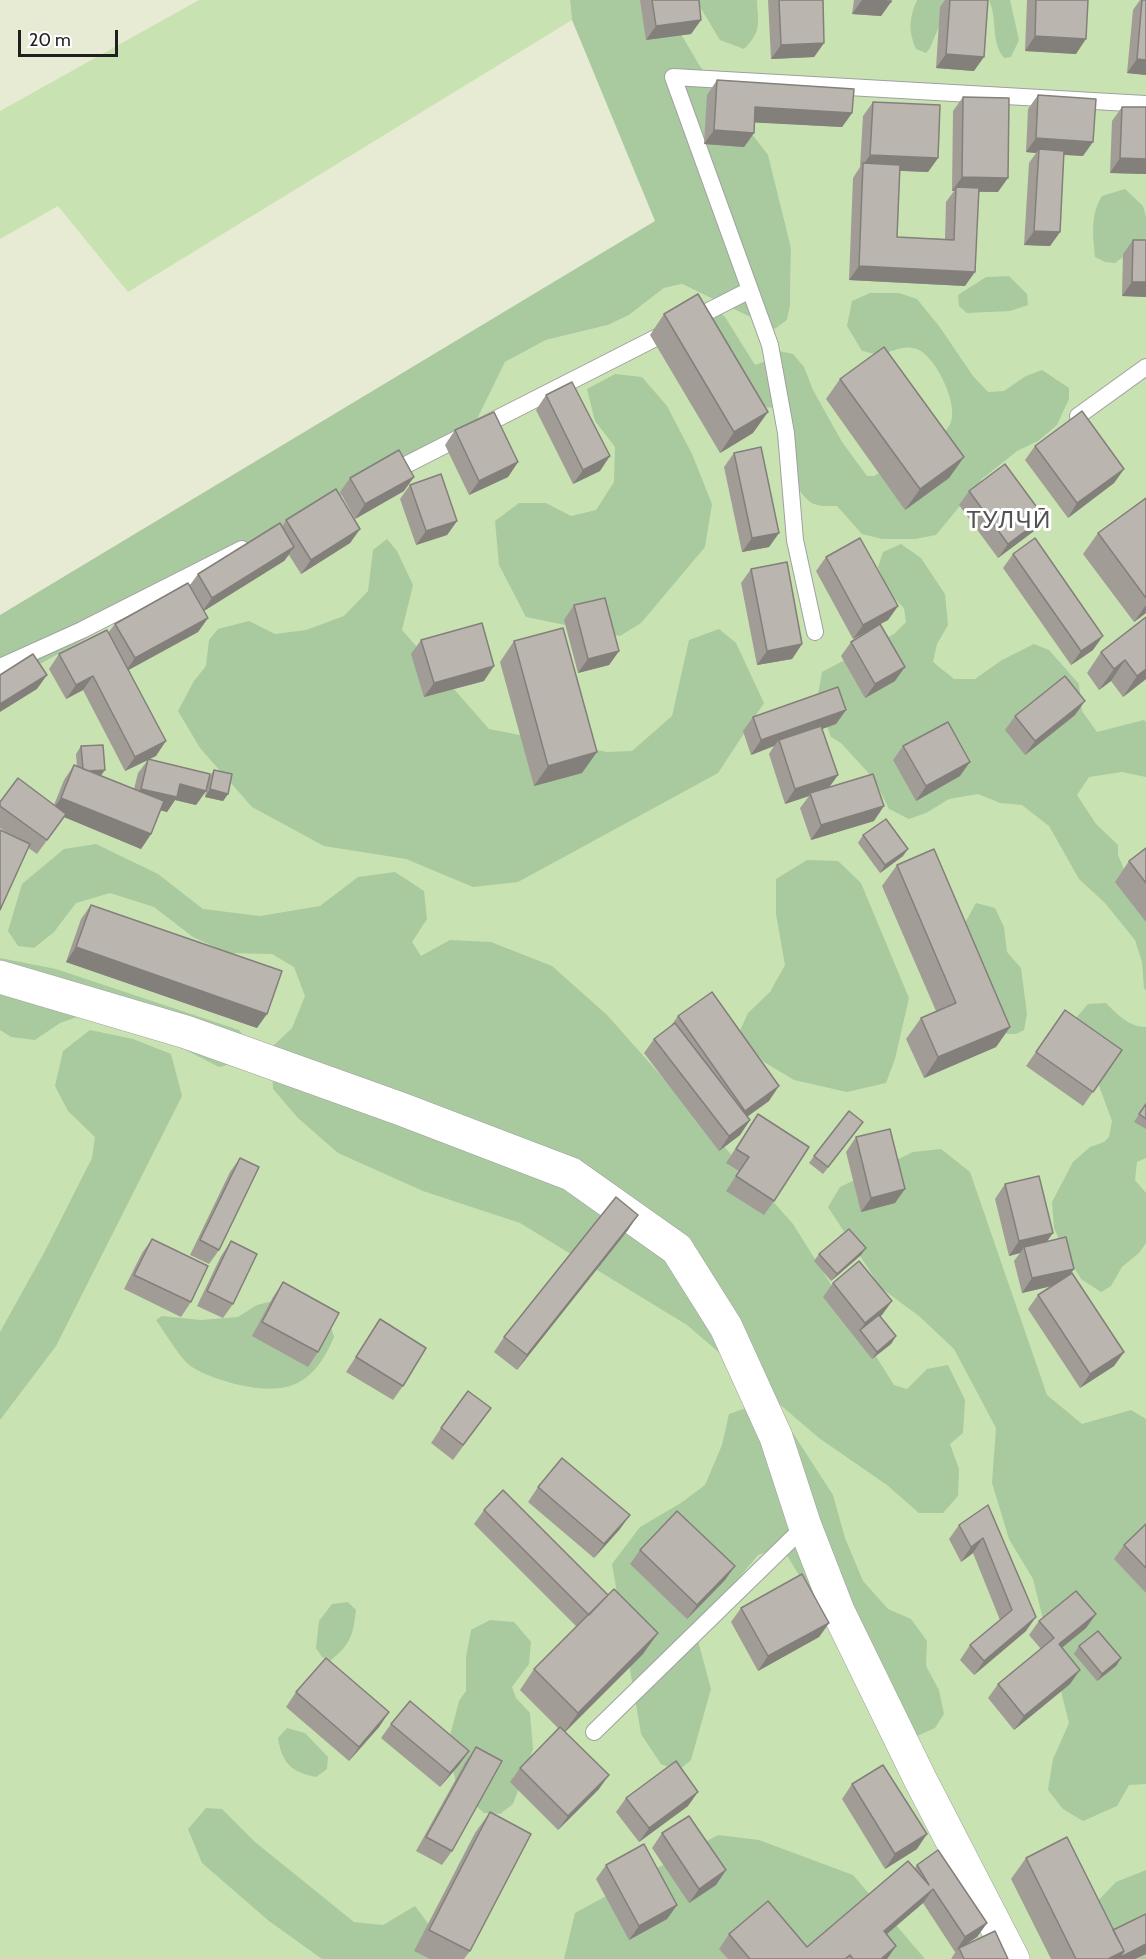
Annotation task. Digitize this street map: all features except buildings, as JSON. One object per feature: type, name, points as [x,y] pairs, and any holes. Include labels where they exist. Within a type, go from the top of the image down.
[{"type":"street","points":[[0,977],[186,1032],[401,1109],[571,1174],[677,1249],[726,1327],[776,1437],[805,1526],[838,1611],[920,1779],[1013,1959]]},
{"type":"lane","points":[[815,632],[795,540],[786,433],[770,345],[673,77],[1146,104]]},
{"type":"lane","points":[[368,484],[750,290]]},
{"type":"lane","points":[[1078,416],[1146,367]]},
{"type":"lane","points":[[0,667],[82,630],[252,544]]},
{"type":"lane","points":[[594,1732],[805,1526]]},
{"type":"green space","points":[[0,0],[570,0],[572,20],[655,221],[0,615]]},
{"type":"green space","points":[[199,0],[570,0],[572,20],[128,292],[58,206],[0,239],[0,111]]},
{"type":"green space","points":[[570,0],[661,0],[700,66],[768,155],[791,248],[790,306],[787,320],[775,329],[682,284],[664,288],[629,315],[608,325],[546,340],[505,362],[477,419],[0,686],[0,615],[655,221],[572,20]]},
{"type":"green space","points":[[661,0],[1146,0],[1146,1959],[0,1959],[0,686],[157,600],[476,419],[505,362],[546,340],[608,325],[629,315],[664,288],[682,284],[775,329],[787,320],[790,306],[791,248],[700,66]]},
{"type":"green space","points":[[700,0],[757,0],[758,27],[750,43],[744,49],[720,40],[700,7]]},
{"type":"green space","points":[[917,0],[950,0],[926,53],[916,49],[912,36],[911,19]]},
{"type":"green space","points":[[989,0],[1010,0],[1019,40],[1011,57],[1004,58],[997,44]]},
{"type":"green space","points":[[1125,189],[1143,206],[1146,217],[1146,238],[1115,263],[1105,262],[1095,257],[1093,226],[1098,203],[1102,196]]},
{"type":"green space","points":[[1009,276],[1027,294],[1028,305],[1010,311],[967,313],[959,306],[958,295],[986,277]]},
{"type":"green space","points":[[870,293],[899,293],[917,299],[939,326],[973,376],[988,392],[1004,391],[1026,376],[1042,370],[1069,388],[1069,399],[1057,425],[1038,441],[1017,451],[982,479],[936,535],[915,539],[882,539],[862,534],[837,506],[819,505],[809,501],[795,483],[790,471],[775,408],[763,407],[703,307],[714,307],[725,317],[755,365],[772,359],[779,351],[793,354],[804,367],[813,390],[842,442],[867,476],[874,476],[941,435],[950,424],[952,409],[942,378],[924,353],[907,347],[878,354],[862,351],[847,326],[852,301]]},
{"type":"green space","points":[[615,374],[642,377],[667,406],[692,454],[712,504],[705,547],[641,623],[620,636],[526,617],[499,565],[495,521],[519,503],[546,503],[571,516],[596,510],[614,482],[615,447],[595,421],[587,389]]},
{"type":"green space","points":[[387,539],[397,551],[413,585],[402,630],[489,729],[607,752],[632,751],[672,716],[689,640],[719,629],[736,643],[764,703],[718,773],[518,882],[473,887],[406,859],[324,846],[252,807],[200,748],[178,711],[194,681],[206,666],[209,640],[218,629],[249,621],[275,634],[306,630],[344,616],[368,591],[373,550]]},
{"type":"green space","points":[[901,544],[921,558],[945,594],[948,625],[937,644],[933,662],[954,679],[975,679],[1002,660],[1034,644],[1049,650],[1079,684],[1082,711],[1097,732],[1144,720],[1146,722],[1146,777],[1122,772],[1089,777],[1077,795],[1096,824],[1118,845],[1118,855],[1146,921],[1146,990],[1144,989],[1142,962],[1135,940],[1105,903],[1079,879],[1049,826],[1022,805],[1000,803],[978,794],[949,799],[926,813],[909,819],[889,809],[874,779],[841,743],[831,737],[817,700],[822,672],[894,634],[906,622],[904,608],[889,593],[878,567],[883,552]]},
{"type":"green space","points":[[96,844],[158,874],[203,909],[260,916],[320,906],[358,877],[395,872],[424,891],[427,919],[412,942],[421,956],[450,940],[491,942],[552,966],[607,1015],[793,1224],[894,1385],[907,1389],[927,1369],[948,1365],[965,1400],[963,1433],[950,1444],[959,1469],[958,1496],[943,1513],[919,1513],[887,1485],[819,1438],[687,1325],[520,1223],[423,1191],[338,1153],[298,1118],[273,1089],[271,1048],[292,1028],[305,996],[294,967],[272,954],[228,953],[193,937],[154,907],[110,893],[76,903],[54,932],[34,948],[18,946],[8,931],[22,884],[64,849]]},
{"type":"green space","points":[[807,860],[838,861],[861,883],[909,998],[895,1059],[886,1083],[847,1092],[794,1080],[764,1062],[739,1033],[748,1013],[770,992],[785,965],[776,914],[776,879]]},
{"type":"green space","points":[[976,903],[995,908],[1004,927],[1007,952],[1021,968],[1027,1014],[1024,1030],[1016,1034],[1007,1034],[997,1023],[965,923]]},
{"type":"green space","points":[[0,958],[56,969],[239,1030],[249,1044],[236,1063],[219,1067],[178,1046],[80,1016],[60,1023],[35,1040],[11,1037],[0,1030]]},
{"type":"green space","points":[[1106,1003],[1129,1023],[1146,1027],[1146,1158],[1137,1162],[1135,1180],[1146,1193],[1146,1243],[1139,1253],[1122,1267],[1111,1286],[1101,1292],[1081,1279],[1067,1256],[1054,1228],[1052,1202],[1073,1162],[1090,1147],[1104,1142],[1109,1137],[1112,1121],[1076,1018],[1088,1004]]},
{"type":"green space","points":[[90,1030],[133,1039],[171,1054],[182,1096],[56,1346],[0,1420],[0,1332],[45,1251],[92,1158],[95,1137],[68,1111],[55,1086],[63,1051]]},
{"type":"green space","points":[[941,1149],[970,1172],[1047,1395],[1082,1424],[1131,1410],[1146,1419],[1146,1784],[1129,1785],[1117,1806],[1083,1821],[1063,1809],[1048,1790],[1053,1759],[1069,1723],[1033,1579],[1009,1539],[992,1483],[996,1428],[954,1349],[919,1316],[881,1288],[828,1207],[840,1187],[913,1152]]},
{"type":"green space","points":[[297,1295],[327,1314],[334,1337],[326,1354],[307,1377],[283,1388],[269,1389],[235,1384],[197,1370],[183,1358],[156,1320],[162,1316],[201,1320],[238,1317],[257,1305]]},
{"type":"green space","points":[[749,1407],[789,1427],[833,1495],[845,1538],[863,1581],[888,1609],[911,1619],[927,1641],[926,1666],[939,1690],[944,1714],[935,1728],[915,1737],[843,1647],[788,1557],[779,1547],[758,1555],[713,1609],[697,1637],[711,1689],[691,1760],[678,1771],[661,1764],[641,1734],[612,1564],[640,1527],[681,1503],[705,1485],[722,1445],[729,1414]]},
{"type":"green space","points":[[348,1602],[356,1610],[352,1633],[347,1644],[330,1661],[322,1657],[316,1648],[319,1621],[332,1604]]},
{"type":"green space","points":[[490,1620],[514,1622],[531,1642],[529,1664],[512,1687],[516,1698],[530,1713],[533,1749],[513,1804],[500,1814],[484,1813],[458,1790],[447,1747],[459,1701],[466,1691],[466,1657],[471,1630]]},
{"type":"green space","points":[[287,1728],[305,1733],[328,1757],[327,1769],[316,1777],[300,1772],[289,1765],[282,1754],[278,1738]]},
{"type":"green space","points":[[206,1808],[222,1809],[255,1842],[354,1922],[383,1925],[415,1906],[455,1959],[322,1959],[269,1921],[202,1863],[188,1829]]},
{"type":"green space","points":[[718,1835],[759,1840],[853,1875],[925,1959],[564,1959],[575,1913]]},
{"type":"green space","points":[[1146,1870],[1146,1959],[1075,1959],[1093,1906],[1116,1882]]},
{"type":"district","name":"ТУЛЧӢ","points":[[1009,521]]}]
